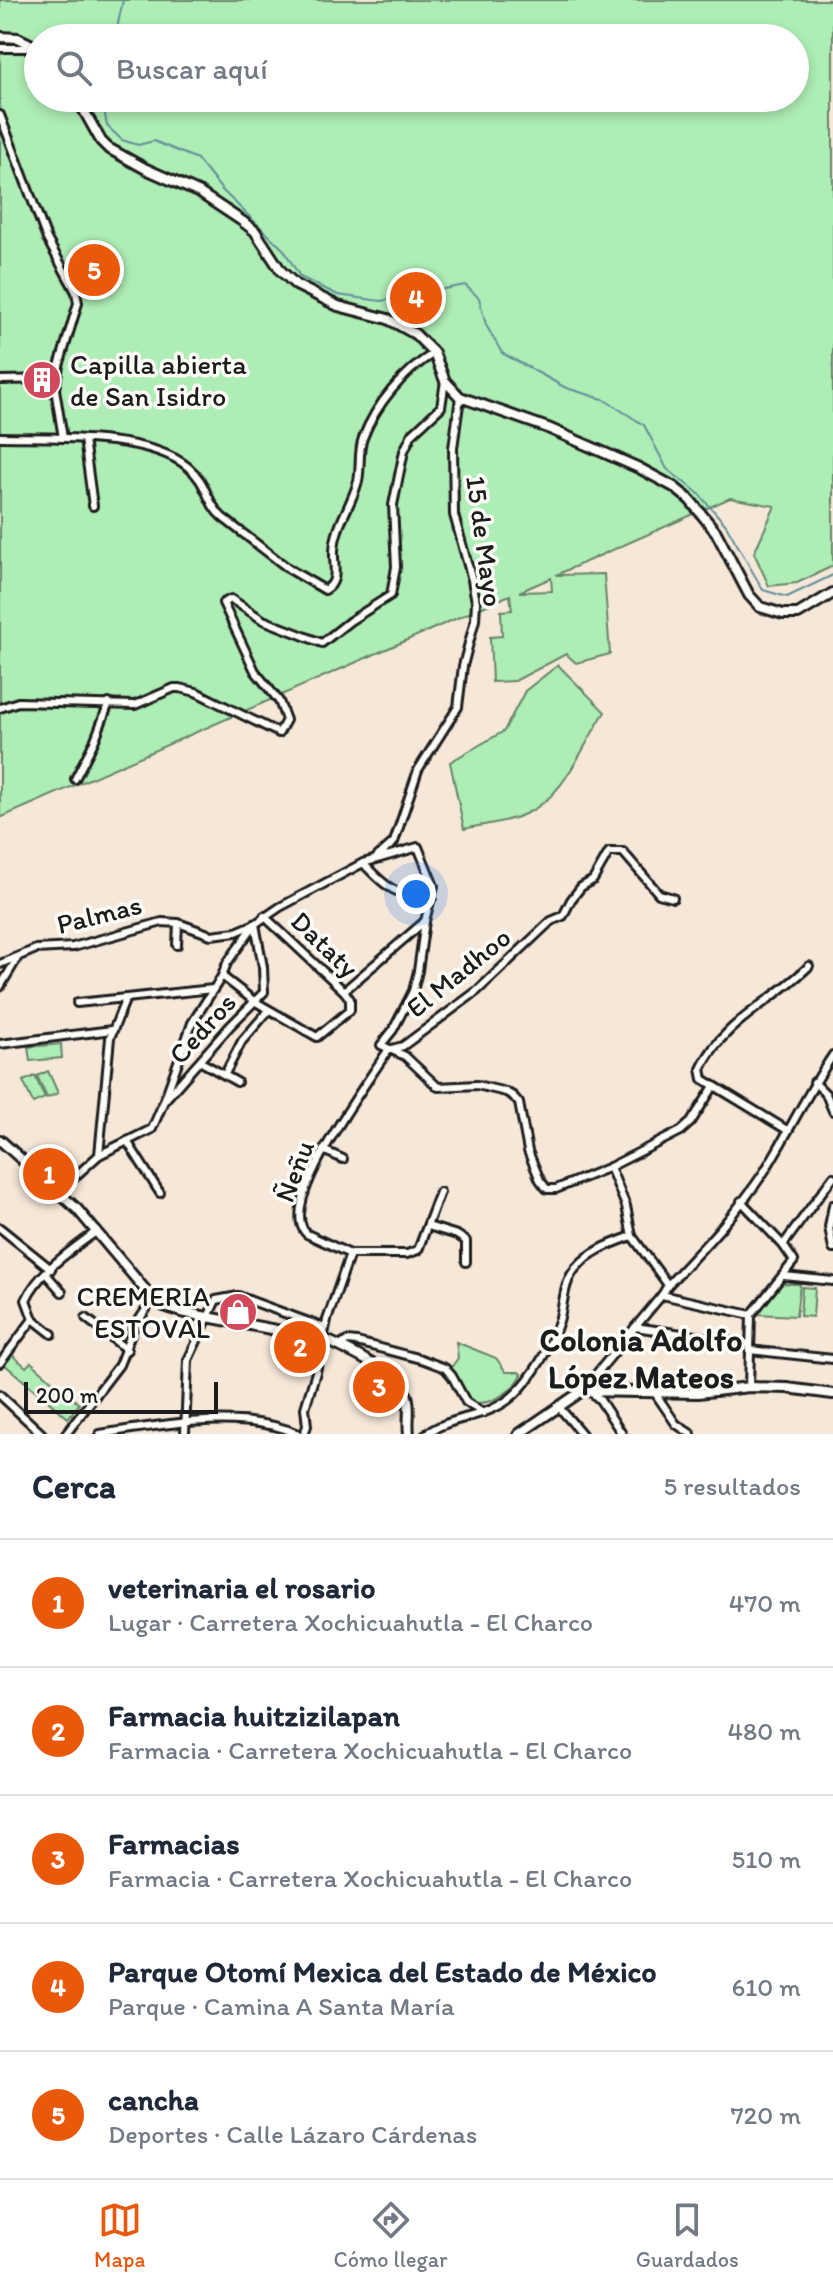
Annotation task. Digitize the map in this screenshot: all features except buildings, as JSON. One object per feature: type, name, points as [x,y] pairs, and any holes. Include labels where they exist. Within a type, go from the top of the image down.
[{"type":"main road","points":[[0,37],[24,41]]},
{"type":"main road","points":[[85,112],[108,148],[200,193],[255,231],[281,271],[296,285],[338,306],[394,322],[415,334],[434,353],[445,381],[460,397],[548,428],[674,487],[690,500],[716,532],[749,595],[760,607],[783,614],[798,614],[833,593]]},
{"type":"main road","points":[[0,1140],[59,1191],[97,1231],[153,1299],[172,1310],[324,1339],[340,1346],[400,1383],[408,1398],[409,1434]]},
{"type":"main road","points":[[519,1434],[533,1430],[558,1406],[586,1391],[698,1393],[749,1387],[802,1388],[833,1394]]},
{"type":"street","points":[[0,48],[24,48]]},
{"type":"street","points":[[0,115],[47,239],[76,292],[78,303],[55,389],[63,438]]},
{"type":"street","points":[[0,437],[121,441],[185,463],[205,485],[213,508],[222,517],[289,569],[323,589],[332,586],[337,532],[355,492],[361,441],[399,381],[409,369],[434,353]]},
{"type":"street","points":[[0,380],[57,379]]},
{"type":"street","points":[[0,708],[18,702],[135,705],[180,688],[196,692],[279,733],[286,720],[283,708],[255,671],[223,603],[231,599],[263,620],[322,643],[391,595],[396,567],[393,505],[404,451],[412,434],[441,407],[445,381]]},
{"type":"street","name":"15 de Mayo","points":[[375,859],[394,842],[418,770],[458,707],[463,666],[475,620],[472,580],[454,515],[453,448],[460,397]]},
{"type":"street","points":[[84,439],[93,506]]},
{"type":"street","points":[[75,779],[109,703]]},
{"type":"street","points":[[164,1101],[184,1040],[227,963],[255,924],[264,916],[363,863],[418,847],[434,886],[432,898],[413,991],[393,1030],[381,1045],[405,1056],[438,1087],[477,1085],[513,1096],[519,1103],[524,1138],[540,1180],[547,1189],[556,1189],[610,1167],[681,1131],[691,1122],[714,1086]]},
{"type":"street","name":"El Madhoo","points":[[388,1050],[403,1046],[477,991],[551,921],[565,914],[578,890],[593,880],[606,855],[613,851],[623,852],[661,896],[673,898]]},
{"type":"street","points":[[363,863],[396,893],[432,898]]},
{"type":"street","name":"Dataty","points":[[264,916],[350,999],[350,1010],[317,1037],[269,1010]]},
{"type":"street","points":[[344,991],[425,921]]},
{"type":"street","name":"Palmas","points":[[0,964],[36,949],[73,947],[162,922],[178,923],[211,935],[236,932],[255,924]]},
{"type":"street","points":[[177,945],[178,923]]},
{"type":"street","name":"Cedros","points":[[59,1191],[99,1155],[152,1129],[164,1101],[264,992],[255,924]]},
{"type":"street","points":[[0,987],[20,954]]},
{"type":"street","points":[[787,1130],[714,1086],[702,1077],[701,1069],[743,1017],[809,966]]},
{"type":"street","points":[[222,976],[269,1010],[242,1041],[225,1074]]},
{"type":"street","points":[[77,1003],[213,989]]},
{"type":"street","points":[[99,1155],[112,1030],[126,998]]},
{"type":"street","points":[[0,1044],[112,1030]]},
{"type":"street","name":"Ñeñu","points":[[350,1254],[307,1234],[298,1221],[298,1213],[323,1150],[388,1050]]},
{"type":"street","points":[[622,1434],[600,1400],[586,1391],[668,1285],[721,1228],[763,1174],[814,1082],[833,1056]]},
{"type":"street","points":[[201,1062],[237,1082]]},
{"type":"street","points":[[814,1082],[826,1094],[833,1111]]},
{"type":"street","points":[[127,1141],[160,1193]]},
{"type":"street","points":[[323,1150],[343,1159]]},
{"type":"street","points":[[610,1167],[626,1206],[632,1236],[668,1285]]},
{"type":"street","points":[[783,1245],[833,1177]]},
{"type":"street","points":[[304,1434],[307,1426],[305,1408],[325,1328],[350,1254],[413,1253],[421,1246],[440,1192]]},
{"type":"street","points":[[741,1201],[792,1255],[794,1261],[751,1315],[749,1387]]},
{"type":"street","points":[[833,1205],[829,1227],[833,1249]]},
{"type":"street","points":[[428,1226],[462,1237],[468,1246],[466,1262]]},
{"type":"street","points":[[0,1228],[48,1272],[62,1292]]},
{"type":"street","points":[[52,1334],[33,1319],[27,1296],[48,1272],[97,1231]]},
{"type":"street","points":[[426,1434],[483,1413],[515,1394],[535,1367],[558,1325],[566,1285],[575,1269],[602,1247],[632,1236]]},
{"type":"street","points":[[784,1276],[833,1281]]},
{"type":"street","points":[[662,1295],[751,1315]]},
{"type":"street","points":[[185,1434],[188,1360],[216,1300],[238,1296],[325,1328]]},
{"type":"street","points":[[69,1434],[112,1376],[127,1350],[133,1329],[153,1299]]},
{"type":"street","points":[[86,1318],[127,1350]]},
{"type":"street","points":[[0,1363],[33,1319]]},
{"type":"street","points":[[635,1327],[833,1359]]},
{"type":"street","points":[[340,1346],[347,1341],[357,1342],[439,1365],[452,1376],[466,1402],[483,1413]]},
{"type":"street","points":[[655,1393],[676,1424],[691,1434]]},
{"type":"street","points":[[0,1395],[42,1434]]},
{"type":"street","points":[[558,1406],[582,1434]]},
{"type":"street","points":[[100,1434],[184,1423],[257,1423],[298,1434]]},
{"type":"green space","points":[[0,0],[833,0],[833,566],[797,583],[769,586],[754,553],[775,506],[730,498],[556,575],[604,574],[610,654],[576,663],[566,654],[515,681],[492,682],[490,637],[502,636],[501,611],[512,610],[510,595],[0,818]],"holes":[[[551,578],[552,591],[519,592]]]},
{"type":"green space","points":[[558,665],[605,712],[562,783],[539,806],[511,819],[464,829],[450,762],[504,731],[525,691]]},
{"type":"green space","points":[[61,1044],[62,1058],[30,1061],[28,1047]]},
{"type":"green space","points":[[48,1071],[58,1093],[47,1098],[37,1076]]},
{"type":"green space","points":[[35,1076],[45,1098],[33,1103],[23,1081]]},
{"type":"green space","points":[[784,1281],[785,1284],[800,1284],[796,1316],[757,1314]]},
{"type":"green space","points":[[802,1287],[815,1288],[813,1317],[800,1316]]},
{"type":"green space","points":[[456,1342],[496,1358],[506,1372],[522,1375],[512,1388],[498,1398],[482,1403],[465,1400],[450,1369],[458,1358]]},
{"type":"green space","points":[[11,1354],[26,1367],[31,1362],[79,1404],[68,1418],[4,1364]]},
{"type":"waterway","points":[[118,24],[123,0]]},
{"type":"waterway","points":[[104,112],[107,126],[122,140],[138,145],[154,141],[197,159],[222,190],[284,250],[300,277],[338,295],[381,301],[465,285],[479,298],[486,325],[502,353],[566,388],[603,399],[644,425],[667,469],[698,493],[726,525],[763,590],[787,597],[833,575]]},
{"type":"place","name":"cancha","points":[[94,270]]},
{"type":"place","name":"Parque Otomí Mexica del Estado de México","points":[[416,298]]},
{"type":"place","name":"Capilla abierta de San Isidro","points":[[42,380]]},
{"type":"place","name":"veterinaria el rosario","points":[[49,1174]]},
{"type":"place","name":"CREMERIA ESTOVAL","points":[[238,1312]]},
{"type":"place","name":"Farmacia huitzizilapan","points":[[300,1347]]},
{"type":"place","name":"Farmacias","points":[[379,1387]]},
{"type":"district","name":"Colonia Adolfo López Mateos","points":[[641,1358]]}]
